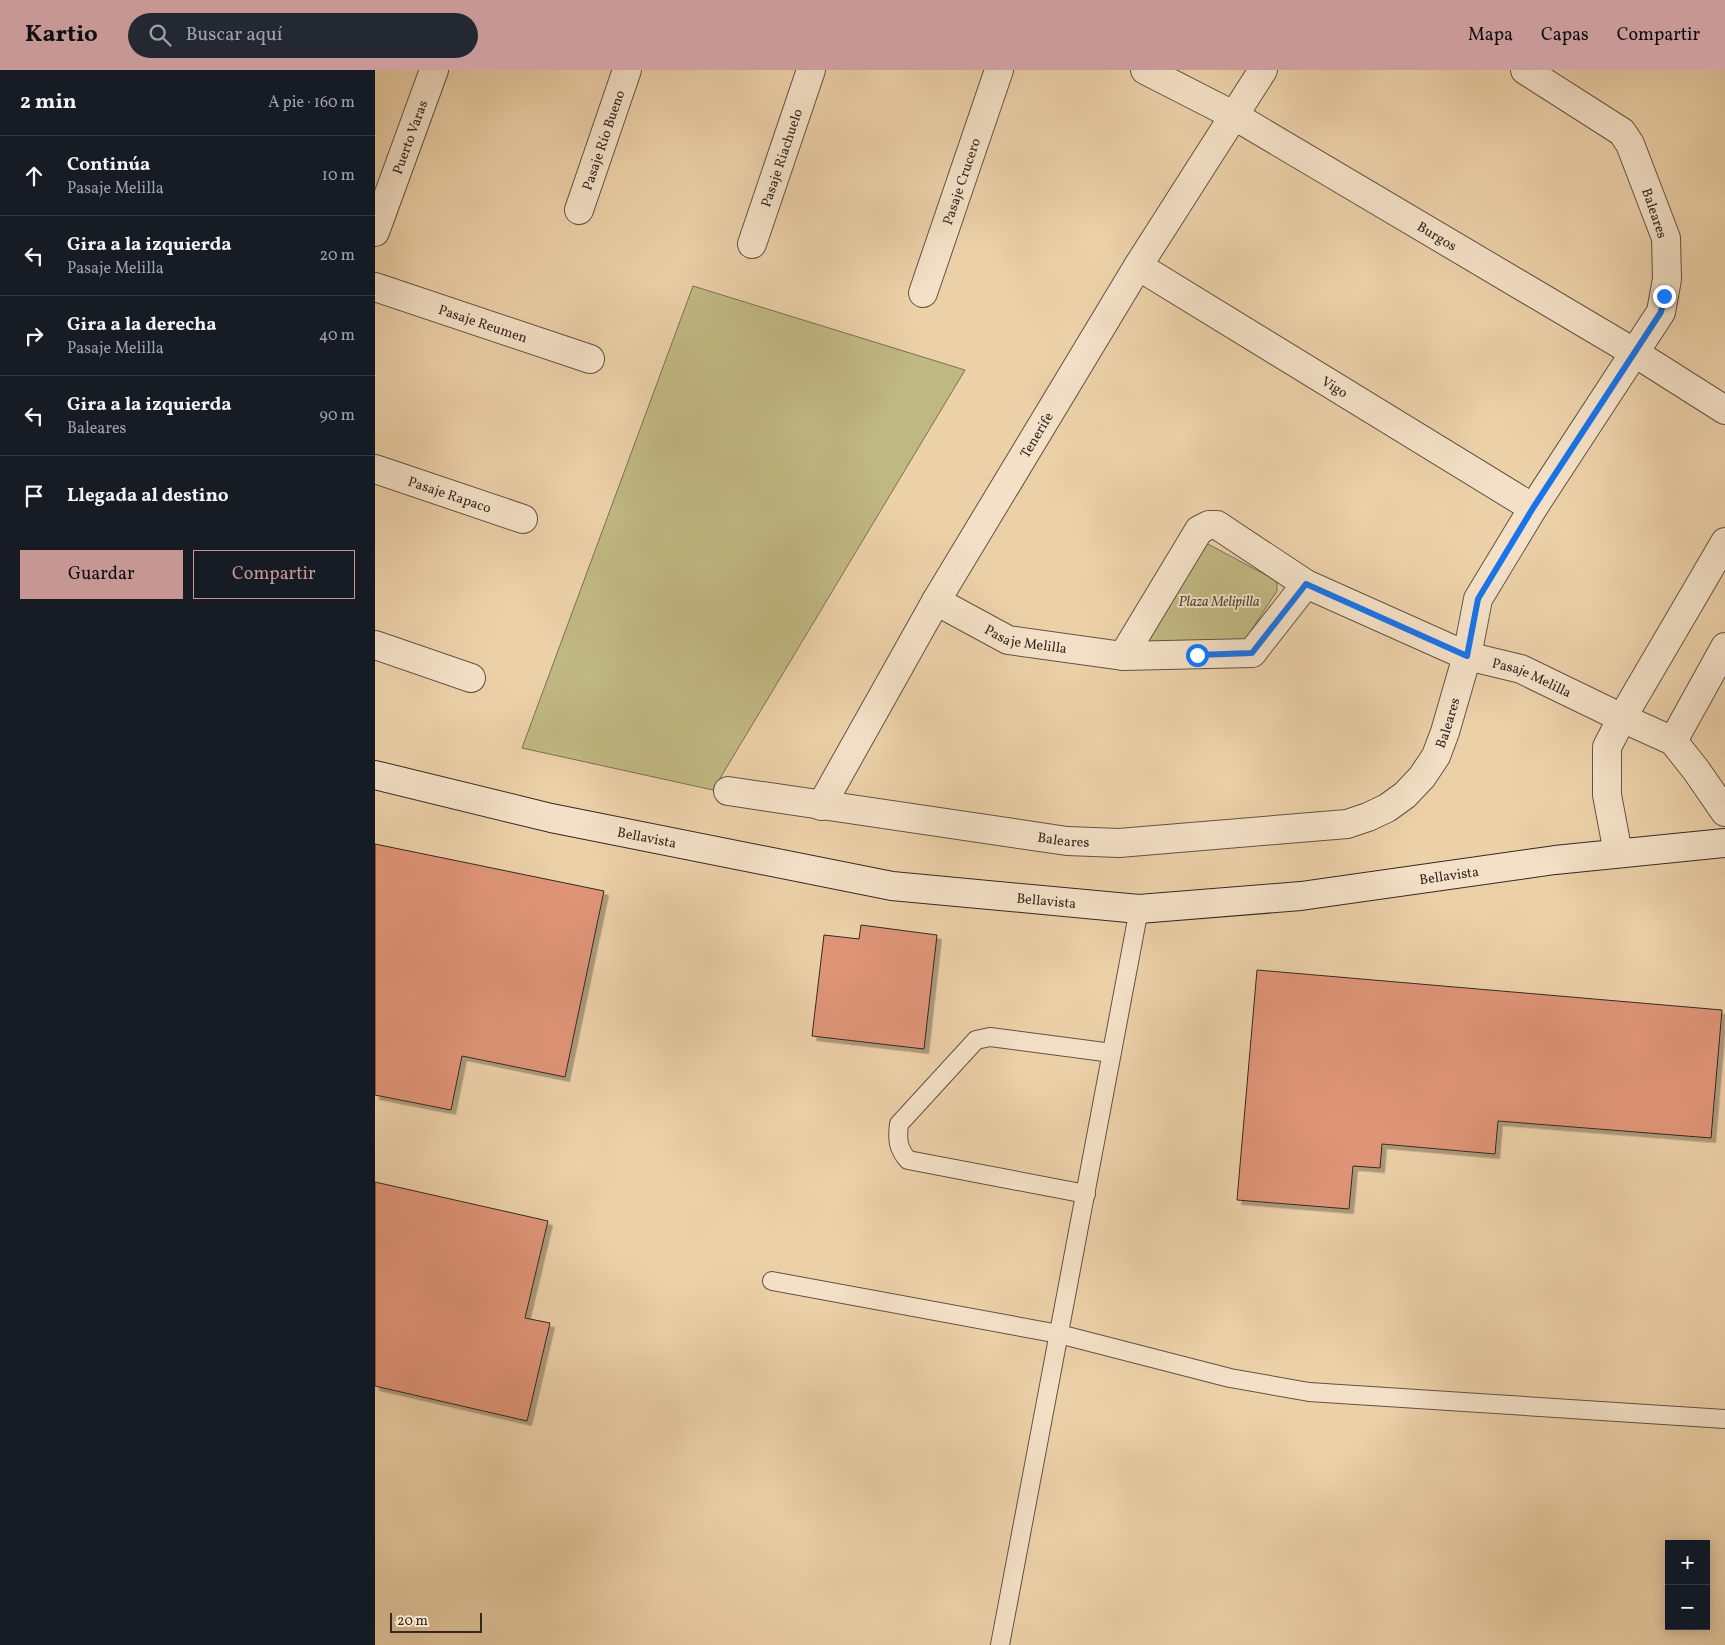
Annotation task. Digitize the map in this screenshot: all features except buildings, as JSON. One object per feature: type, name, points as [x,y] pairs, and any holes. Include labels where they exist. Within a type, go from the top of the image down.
[{"type":"street","name":"Puerto Varas","points":[[375,232],[434,70]]},
{"type":"street","name":"Pasaje Río Bueno","points":[[579,210],[627,70]]},
{"type":"street","name":"Pasaje Riachuelo","points":[[752,244],[811,70]]},
{"type":"street","name":"Pasaje Crucero","points":[[923,293],[999,70]]},
{"type":"street","name":"Burgos","points":[[1145,70],[1233,116],[1635,354],[1725,410]]},
{"type":"street","name":"Tenerife","points":[[821,806],[936,601],[1138,266],[1263,70]]},
{"type":"street","name":"Baleares","points":[[728,791],[1067,841],[1119,843],[1347,824],[1387,808],[1405,795],[1422,777],[1436,756],[1445,732],[1467,656],[1478,599],[1533,508],[1661,312],[1667,279],[1666,238],[1630,144],[1621,132],[1525,70]]},
{"type":"street","name":"Vigo","points":[[1138,266],[1533,508]]},
{"type":"street","name":"Pasaje Reumen","points":[[375,288],[590,359]]},
{"type":"street","name":"Pasaje Rapaco","points":[[375,469],[523,519]]},
{"type":"street","name":"Pasaje Melilla","points":[[1123,656],[1199,530],[1209,524],[1217,525],[1306,584],[1467,656],[1521,669],[1673,741]]},
{"type":"street","points":[[1618,853],[1607,795],[1607,747],[1621,718],[1725,542]]},
{"type":"street","name":"Pasaje Melilla","points":[[936,601],[1009,640],[1123,656],[1252,653],[1306,584]]},
{"type":"street","points":[[375,645],[471,678]]},
{"type":"street","points":[[1725,647],[1673,741],[1725,812]]},
{"type":"street","name":"Bellavista","points":[[375,775],[551,818],[892,886],[1139,909],[1301,896],[1555,860],[1725,843]]},
{"type":"lane","points":[[1000,1645],[1139,909]]},
{"type":"lane","points":[[1086,1194],[908,1160],[900,1152],[897,1136],[899,1124],[976,1040],[990,1037],[1112,1053]]},
{"type":"lane","points":[[772,1282],[1059,1334],[1231,1378],[1309,1392],[1725,1420]]},
{"type":"green space","points":[[693,286],[965,370],[713,790],[522,748]]},
{"type":"green space","name":"Plaza Melipilla","points":[[1206,543],[1277,581],[1277,591],[1242,644],[1151,645],[1146,636]]},
{"type":"route","points":[[1197,655],[1252,653],[1306,584],[1467,656],[1478,599],[1533,508],[1661,312],[1664,296]]}]
